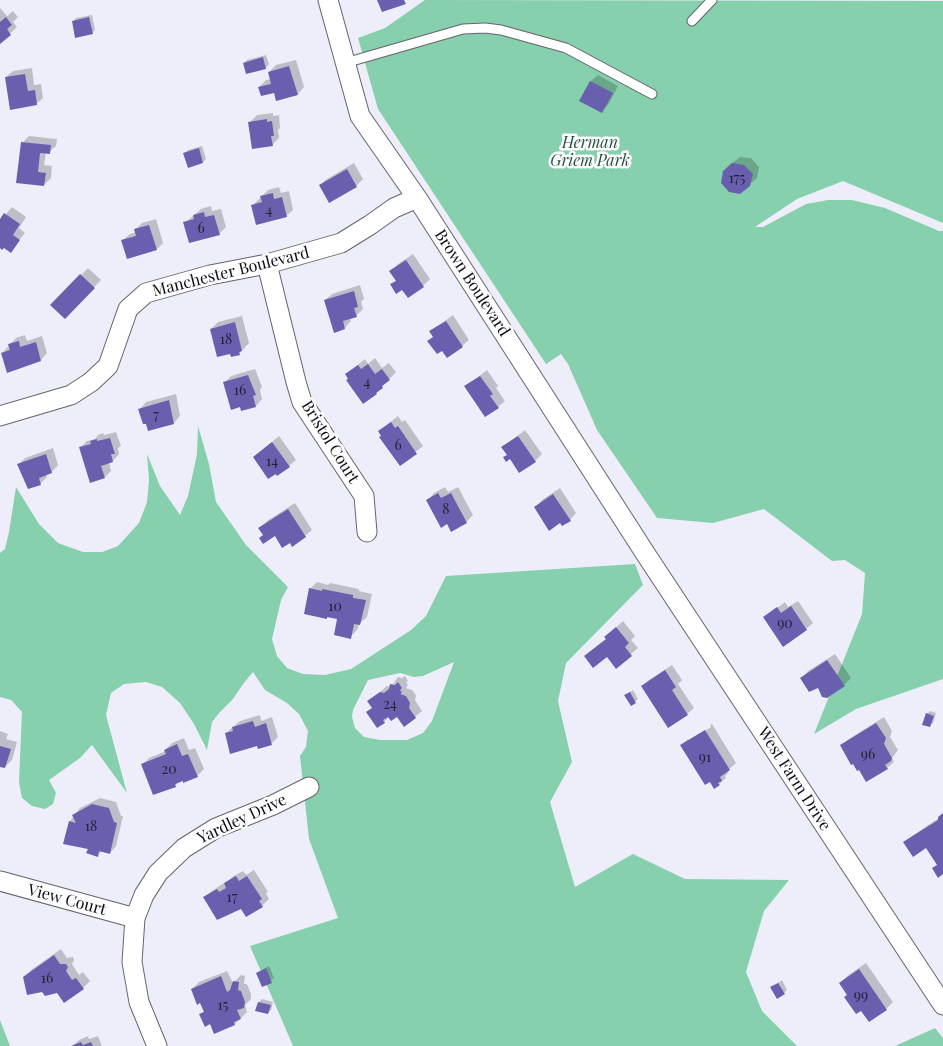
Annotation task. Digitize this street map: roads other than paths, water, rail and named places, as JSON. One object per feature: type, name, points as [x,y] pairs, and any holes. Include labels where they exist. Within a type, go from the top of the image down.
[{"type":"street","name":"Brown Boulevard","points":[[328,0],[360,116],[417,198],[646,554]]},
{"type":"street","name":"Manchester Boulevard","points":[[0,416],[71,395],[91,382],[108,366],[128,309],[146,293],[210,275],[267,264],[341,244],[394,208],[417,198]]},
{"type":"street","name":"Bristol Court","points":[[267,264],[302,402],[364,496],[367,532]]},
{"type":"street","name":"West Farm Drive","points":[[646,554],[943,1005]]},
{"type":"street","name":"Yardley Drive","points":[[157,1046],[139,1002],[132,962],[135,918],[144,895],[158,873],[184,848],[216,828],[273,805],[309,787]]},
{"type":"street","name":"View Court","points":[[0,881],[135,918]]},
{"type":"lane","points":[[692,21],[712,0]]},
{"type":"lane","points":[[345,64],[462,29],[485,28],[501,30],[566,48],[652,94]]},
{"type":"park label","name":"Herman Griem Park","points":[[590,152]]}]
